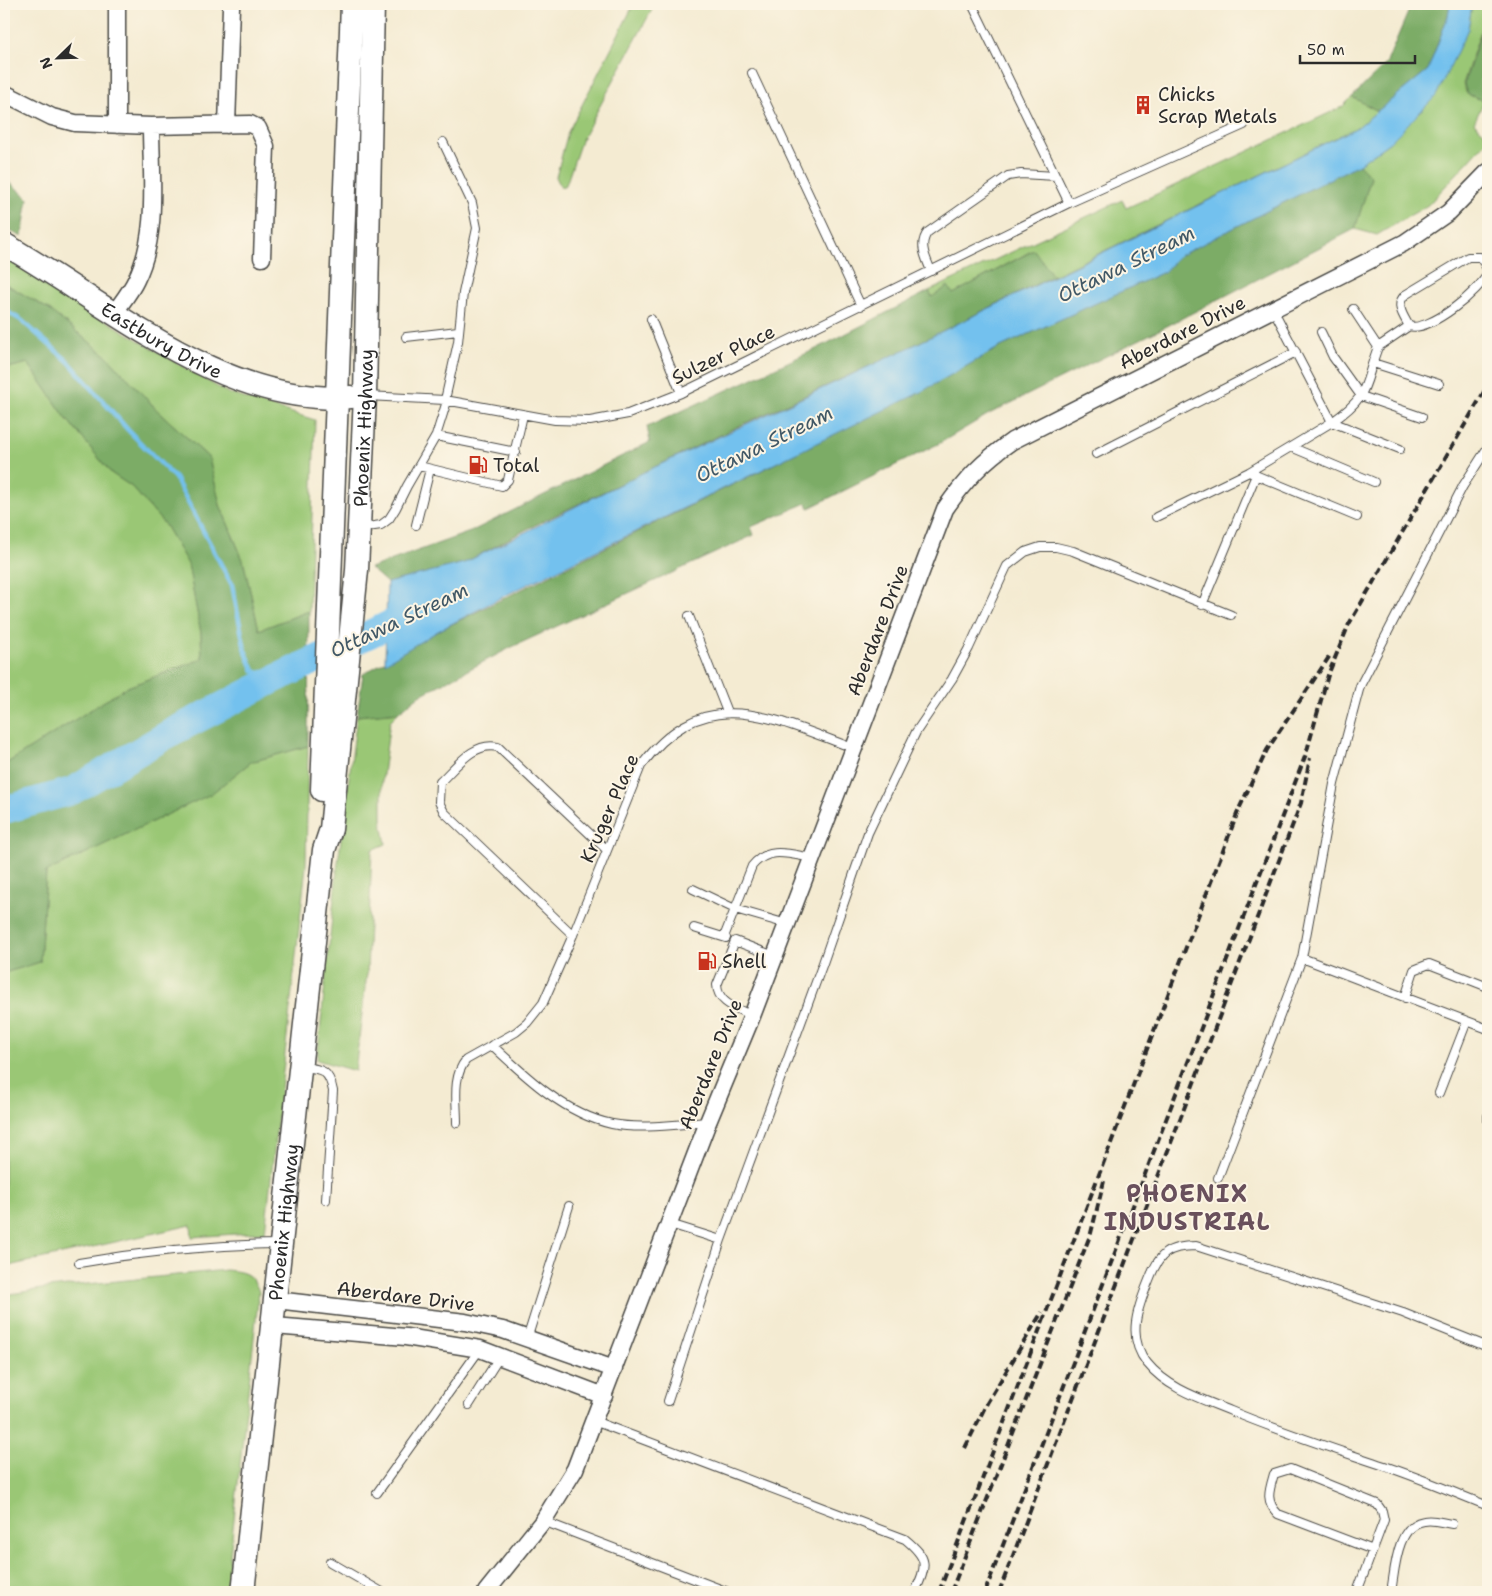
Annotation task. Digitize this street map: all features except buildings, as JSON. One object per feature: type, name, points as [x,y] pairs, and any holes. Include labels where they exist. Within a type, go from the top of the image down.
[{"type":"main road","name":"Phoenix Highway","points":[[334,713],[328,598],[352,4]]},
{"type":"main road","name":"Phoenix Highway","points":[[243,1592],[274,1326],[281,1244],[324,850],[320,830],[334,713],[358,570],[365,396],[373,4]]},
{"type":"main road","name":"Eastbury Drive","points":[[4,244],[184,355],[218,372],[300,395],[336,398],[365,396]]},
{"type":"street","points":[[117,4],[117,125]]},
{"type":"street","points":[[227,125],[231,7]]},
{"type":"street","points":[[4,93],[52,118],[75,124],[151,126],[250,124],[258,128],[264,140],[262,258]]},
{"type":"street","points":[[115,312],[136,280],[148,246],[150,227],[151,126]]},
{"type":"street","name":"Aberdare Drive","points":[[486,1592],[543,1521],[575,1469],[708,1122],[752,1016],[945,509],[961,486],[985,459],[1012,441],[1404,243],[1450,212],[1488,172]]},
{"type":"street","name":"Aberdare Drive","points":[[276,1300],[465,1322],[502,1330],[614,1369]]},
{"type":"street","points":[[274,1326],[406,1337],[480,1349],[604,1396]]},
{"type":"lane","points":[[972,4],[1069,203]]},
{"type":"lane","points":[[752,73],[861,306]]},
{"type":"lane","name":"Sulzer Place","points":[[365,396],[446,400],[555,420],[590,421],[628,414],[681,394],[1069,203],[1244,125]]},
{"type":"lane","points":[[360,528],[380,525],[390,519],[436,436],[446,400],[463,293],[477,228],[472,203],[442,142]]},
{"type":"lane","points":[[932,271],[923,249],[924,236],[928,232],[1008,176],[1021,174],[1056,176]]},
{"type":"lane","points":[[1156,517],[1253,474],[1349,410],[1361,396],[1367,385],[1378,347],[1409,326],[1417,327],[1426,324],[1461,303],[1476,290],[1488,271],[1480,257],[1468,257],[1405,295],[1400,302],[1400,308],[1409,326]]},
{"type":"lane","points":[[1273,308],[1332,422],[1400,449]]},
{"type":"lane","points":[[1353,309],[1378,347]]},
{"type":"lane","points":[[652,319],[681,394]]},
{"type":"lane","points":[[406,337],[458,331]]},
{"type":"lane","points":[[1322,332],[1341,369],[1361,396],[1422,417]]},
{"type":"lane","points":[[1096,454],[1296,352]]},
{"type":"lane","points":[[1374,363],[1439,384]]},
{"type":"lane","points":[[419,466],[502,486],[508,480],[523,415]]},
{"type":"lane","points":[[436,436],[516,452]]},
{"type":"lane","points":[[1218,1178],[1302,958],[1334,784],[1360,686],[1463,486],[1488,446]]},
{"type":"lane","points":[[1291,447],[1374,482]]},
{"type":"lane","points":[[416,525],[430,469]]},
{"type":"lane","points":[[1253,474],[1356,517]]},
{"type":"lane","points":[[1202,605],[1253,474]]},
{"type":"lane","points":[[668,1401],[720,1240],[823,962],[868,833],[916,732],[970,648],[1007,566],[1025,552],[1040,547],[1056,546],[1083,554],[1202,605],[1231,615]]},
{"type":"lane","points":[[689,616],[727,712]]},
{"type":"lane","name":"Kruger Place","points":[[457,1123],[457,1076],[466,1060],[527,1023],[543,1003],[573,935],[641,766],[656,746],[682,727],[704,717],[727,712],[747,712],[782,722],[853,748]]},
{"type":"lane","points":[[573,935],[444,812],[439,802],[440,782],[476,749],[489,745],[498,747],[607,850]]},
{"type":"lane","points":[[724,937],[752,866],[758,858],[776,852],[812,858]]},
{"type":"lane","points":[[693,889],[736,909],[787,924]]},
{"type":"lane","points":[[694,928],[774,956]]},
{"type":"lane","points":[[735,941],[717,985],[717,992],[722,1001],[752,1016]]},
{"type":"lane","points":[[1302,958],[1488,1029]]},
{"type":"lane","points":[[1406,998],[1414,970],[1429,964],[1488,987]]},
{"type":"lane","points":[[1440,1093],[1467,1021]]},
{"type":"lane","points":[[492,1045],[529,1078],[580,1114],[612,1124],[641,1126],[708,1122]]},
{"type":"lane","points":[[300,1067],[320,1069],[330,1078],[333,1091],[326,1200]]},
{"type":"lane","points":[[1488,1116],[1488,1124]]},
{"type":"lane","points":[[527,1339],[569,1206]]},
{"type":"lane","points":[[670,1224],[720,1240]]},
{"type":"lane","points":[[79,1262],[146,1251],[186,1247],[281,1244]]},
{"type":"lane","points":[[1488,1347],[1403,1313],[1196,1246],[1178,1246],[1164,1253],[1154,1267],[1135,1316],[1137,1342],[1146,1362],[1168,1383],[1277,1430],[1399,1471],[1488,1506]]},
{"type":"lane","points":[[377,1493],[480,1349]]},
{"type":"lane","points":[[469,1405],[500,1356]]},
{"type":"lane","points":[[594,1421],[905,1539],[923,1556],[926,1568],[915,1592]]},
{"type":"lane","points":[[1357,1592],[1373,1550],[1384,1520],[1382,1511],[1377,1504],[1290,1470],[1274,1474],[1268,1494],[1272,1508],[1278,1514],[1373,1550]]},
{"type":"lane","points":[[1391,1592],[1400,1547],[1411,1527],[1422,1521],[1432,1520],[1452,1524]]},
{"type":"lane","points":[[543,1521],[728,1592]]},
{"type":"lane","points":[[330,1562],[382,1592]]},
{"type":"green space","points":[[634,4],[655,4],[581,141],[566,185],[561,187],[556,177],[568,132]]},
{"type":"green space","points":[[1337,4],[1450,4],[1448,16],[1428,70],[1378,111],[1352,97],[1386,64],[1409,10]]},
{"type":"green space","points":[[1472,4],[1486,4],[1483,24],[1463,84],[1467,94],[1484,101],[1474,123],[1488,136],[1488,140],[1428,205],[1377,235],[1355,229],[1371,177],[1359,164],[1390,142],[1468,29]]},
{"type":"green space","points":[[1486,4],[1488,4],[1488,93],[1485,101],[1467,94],[1464,84],[1484,24]]},
{"type":"green space","points":[[1352,97],[1378,111],[1358,127],[1053,276],[1033,250],[953,294],[932,297],[929,291],[1122,200],[1126,208],[1146,199],[1342,107]]},
{"type":"green space","points":[[1359,164],[1371,177],[1355,229],[1167,326],[989,414],[940,443],[809,508],[807,503],[751,527],[754,535],[512,647],[420,695],[399,712],[357,716],[363,674],[438,631],[923,390],[998,348],[1164,272],[1179,256]]},
{"type":"green space","points":[[4,178],[28,198],[22,237],[4,228]]},
{"type":"green space","points":[[1034,250],[1053,276],[902,351],[739,426],[527,529],[464,563],[387,583],[370,568],[470,532],[650,442],[647,427],[816,349],[929,291],[932,297],[948,286],[953,294]]},
{"type":"green space","points":[[4,259],[228,393],[315,420],[309,611],[259,630],[243,560],[220,505],[209,458],[157,410],[107,356],[48,309],[4,283]]},
{"type":"green space","points":[[4,283],[48,309],[107,356],[157,410],[209,458],[220,505],[243,560],[259,630],[309,611],[308,746],[251,762],[211,794],[46,872],[40,962],[4,973],[4,765],[125,688],[202,659],[201,633],[188,564],[165,525],[132,487],[111,473],[66,418],[28,363],[4,369]]},
{"type":"green space","points":[[28,363],[66,418],[111,473],[132,487],[165,525],[188,564],[201,633],[202,659],[125,688],[4,765],[4,369]]},
{"type":"green space","points":[[399,712],[390,721],[382,782],[382,823],[386,844],[372,850],[367,973],[355,1071],[317,1060],[337,870],[357,716]]},
{"type":"green space","points":[[308,746],[306,866],[265,1232],[192,1237],[191,1225],[4,1267],[4,973],[40,962],[46,872],[210,794],[251,762]]},
{"type":"green space","points":[[226,1270],[243,1273],[250,1277],[259,1292],[226,1592],[4,1592],[4,1295],[48,1288]]},
{"type":"water","points":[[1450,4],[1472,4],[1468,29],[1436,96],[1390,142],[1359,164],[1179,256],[1164,272],[998,348],[921,392],[504,596],[438,631],[385,663],[387,583],[464,563],[640,474],[902,351],[1358,127],[1428,70],[1448,16]]},
{"type":"waterway","points":[[4,310],[21,320],[69,362],[128,430],[175,478],[232,585],[245,650],[254,671],[275,679]]},
{"type":"waterway","name":"Ottawa Stream","points":[[4,810],[72,791],[172,732],[275,679],[420,610]]},
{"type":"railway","points":[[985,1592],[1306,754],[1328,675],[1349,624],[1488,385]]},
{"type":"railway","points":[[939,1592],[1239,809],[1267,750],[1331,654]]},
{"type":"railway","points":[[999,1592],[1301,803],[1310,758]]},
{"type":"railway","points":[[951,1592],[1091,1233],[1104,1181]]},
{"type":"railway","points":[[965,1448],[987,1403],[1042,1312]]},
{"type":"place","name":"Chicks Scrap Metals","points":[[1143,105]]},
{"type":"place","name":"Total","points":[[478,465]]},
{"type":"place","name":"Shell","points":[[707,961]]},
{"type":"district","name":"PHOENIX INDUSTRIAL","points":[[1187,1208]]}]
